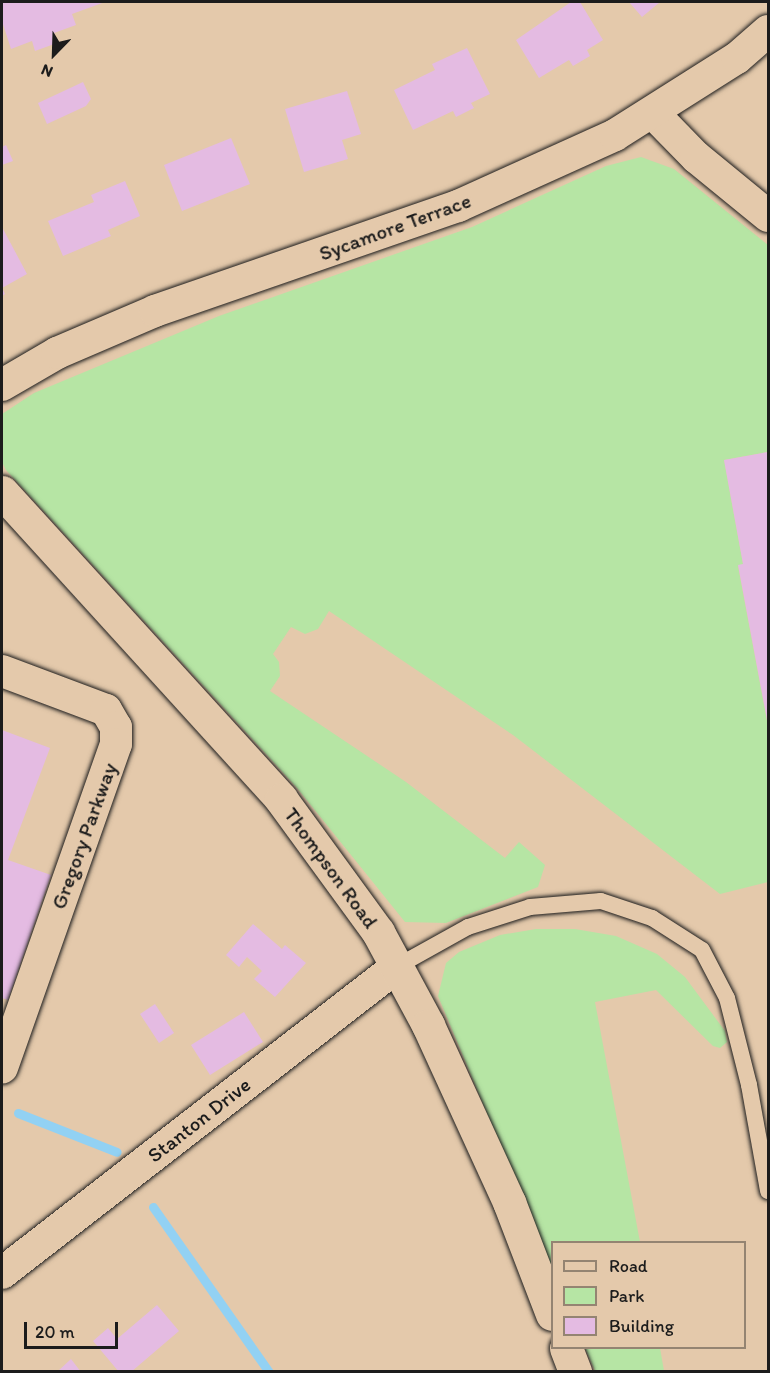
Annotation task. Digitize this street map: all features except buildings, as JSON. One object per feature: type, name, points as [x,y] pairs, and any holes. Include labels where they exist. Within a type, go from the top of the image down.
[{"type":"street","name":"Sycamore Terrace","points":[[2,385],[57,353],[155,311],[458,206],[615,135],[737,58],[768,31]]},
{"type":"street","points":[[653,113],[696,157],[768,216]]},
{"type":"street","name":"Thompson Road","points":[[2,492],[281,799],[378,932],[509,1202],[551,1311]]},
{"type":"street","name":"Gregory Parkway","points":[[2,671],[106,710],[116,727],[116,744],[2,1068]]},
{"type":"street","name":"Stanton Drive","points":[[2,1273],[396,967]]},
{"type":"street","points":[[567,1349],[575,1371]]},
{"type":"lane","points":[[396,967],[468,927],[530,907],[601,901],[652,918],[702,950],[727,998],[766,1164],[768,1191]]},
{"type":"green space","points":[[641,157],[674,169],[768,245],[768,452],[724,460],[743,564],[738,566],[768,726],[768,882],[720,894],[513,735],[329,611],[318,629],[305,634],[291,627],[273,654],[279,662],[280,676],[270,691],[406,782],[505,858],[519,842],[545,865],[538,887],[446,923],[405,922],[297,788],[6,470],[2,462],[2,414],[34,393],[219,316],[472,227],[606,166]]},
{"type":"green space","points":[[536,929],[575,929],[616,936],[657,954],[685,977],[725,1031],[727,1042],[720,1048],[713,1046],[656,990],[595,1002],[640,1241],[551,1241],[551,1267],[438,996],[446,963],[459,952],[500,935]]},
{"type":"green space","points":[[585,1349],[660,1349],[664,1371],[595,1371]]},
{"type":"waterway","points":[[18,1113],[117,1152]]},
{"type":"waterway","points":[[153,1207],[269,1372]]}]
